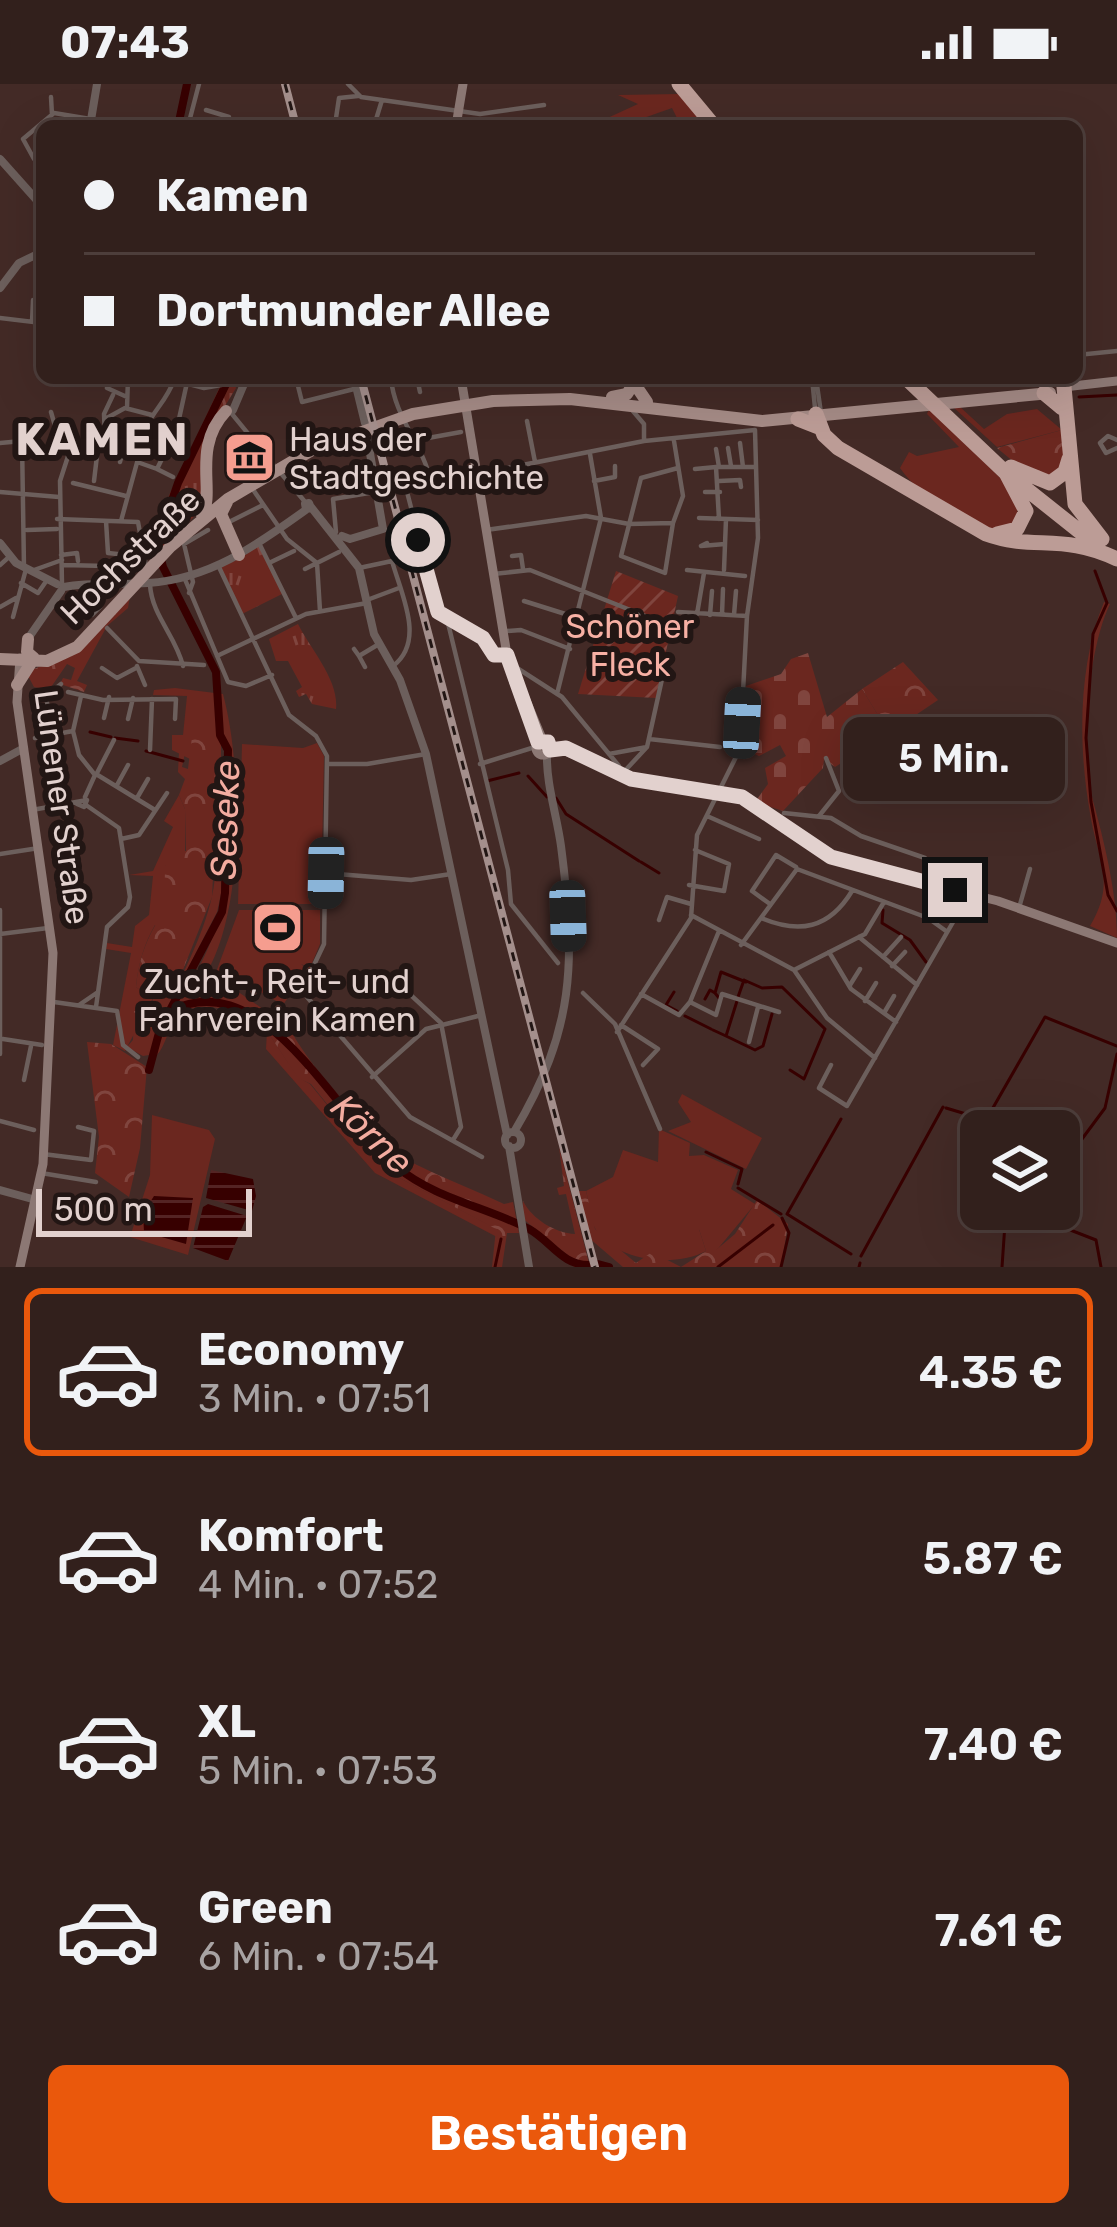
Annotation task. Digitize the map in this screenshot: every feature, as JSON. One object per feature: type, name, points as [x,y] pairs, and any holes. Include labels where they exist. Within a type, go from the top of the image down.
[{"type":"highway","points":[[686,88],[710,120]]},
{"type":"highway","points":[[686,88],[717,120]]},
{"type":"highway","points":[[913,384],[1117,559]]},
{"type":"highway","points":[[924,384],[937,403]]},
{"type":"highway","points":[[1009,470],[1036,481],[1060,478],[1069,460],[1059,393]]},
{"type":"highway","points":[[1059,393],[1075,504],[1110,544]]},
{"type":"highway","points":[[798,419],[819,415]]},
{"type":"highway","points":[[819,415],[840,446],[1000,535],[1017,529],[1026,512],[1009,470]]},
{"type":"highway","points":[[819,415],[838,448],[986,534],[1012,541],[1068,540],[1117,559]]},
{"type":"highway","points":[[1009,470],[1110,544]]},
{"type":"main road","points":[[458,120],[462,89]]},
{"type":"main road","points":[[629,401],[738,416],[819,415],[1059,393],[1117,383]]},
{"type":"main road","points":[[462,384],[507,655],[543,748],[622,773],[750,801],[831,857],[1019,908],[1117,943]]},
{"type":"main road","points":[[629,401],[632,384]]},
{"type":"main road","points":[[629,401],[632,384]]},
{"type":"main road","points":[[819,415],[1059,393]]},
{"type":"main road","points":[[629,401],[737,421],[798,419]]},
{"type":"main road","name":"Hochstraße","points":[[26,660],[77,647],[197,525],[241,491],[326,443],[412,413],[465,402],[629,401]]},
{"type":"main road","points":[[230,411],[216,429],[204,482],[215,494],[241,491]]},
{"type":"main road","points":[[228,524],[197,525],[208,501],[202,479],[206,455],[215,424],[230,411]]},
{"type":"main road","points":[[239,555],[221,514],[241,491]]},
{"type":"main road","points":[[17,685],[28,639]]},
{"type":"main road","points":[[0,657],[26,660]]},
{"type":"main road","name":"Lünener Straße","points":[[17,685],[50,928],[43,1154],[20,1267]]},
{"type":"street","points":[[91,120],[97,84]]},
{"type":"street","points":[[190,120],[199,84]]},
{"type":"street","points":[[348,84],[358,96]]},
{"type":"street","points":[[444,110],[462,89]]},
{"type":"street","points":[[336,118],[339,98],[358,96],[473,114],[544,105]]},
{"type":"street","points":[[50,119],[51,97]]},
{"type":"street","points":[[376,120],[382,100]]},
{"type":"street","points":[[206,110],[229,120]]},
{"type":"street","points":[[466,120],[473,114]]},
{"type":"street","points":[[36,129],[23,139],[36,156]]},
{"type":"street","points":[[0,157],[36,199]]},
{"type":"street","points":[[0,288],[19,263],[36,255]]},
{"type":"street","points":[[32,322],[36,300]]},
{"type":"street","points":[[0,318],[36,322]]},
{"type":"street","points":[[1083,354],[1117,351]]},
{"type":"street","points":[[127,408],[128,384]]},
{"type":"street","points":[[121,521],[152,415],[163,408],[169,384]]},
{"type":"street","points":[[158,469],[186,384]]},
{"type":"street","points":[[236,384],[230,411],[306,508],[347,543]]},
{"type":"street","points":[[298,384],[302,402],[352,384]]},
{"type":"street","points":[[305,569],[347,543],[382,531],[355,384]]},
{"type":"street","points":[[392,384],[394,403],[417,440],[430,482]]},
{"type":"street","points":[[418,384],[420,392]]},
{"type":"street","points":[[815,384],[819,415]]},
{"type":"street","points":[[815,384],[819,415]]},
{"type":"street","points":[[106,388],[113,395],[127,397]]},
{"type":"street","points":[[94,484],[113,395]]},
{"type":"street","points":[[629,401],[644,424]]},
{"type":"street","points":[[105,418],[127,408],[152,415]]},
{"type":"street","points":[[163,408],[180,412]]},
{"type":"street","points":[[644,441],[650,413],[665,410]]},
{"type":"street","points":[[50,412],[60,443]]},
{"type":"street","points":[[527,421],[535,464]]},
{"type":"street","points":[[507,655],[494,655],[483,638],[436,609],[406,488],[644,441],[752,428],[758,520],[740,749],[694,850],[689,885],[692,914],[618,1029]]},
{"type":"street","points":[[417,440],[461,432]]},
{"type":"street","points":[[23,454],[36,454],[60,443],[100,439],[142,447]]},
{"type":"street","points":[[0,443],[22,441],[23,454],[25,567],[13,617]]},
{"type":"street","points":[[120,462],[122,441]]},
{"type":"street","points":[[674,441],[678,468],[682,500],[665,573],[621,556],[642,476],[678,468]]},
{"type":"street","points":[[28,639],[58,587],[62,560],[59,497],[72,443]]},
{"type":"street","points":[[706,480],[741,484],[740,443]]},
{"type":"street","points":[[728,448],[738,466]]},
{"type":"street","points":[[716,449],[724,570]]},
{"type":"street","points":[[557,694],[601,518],[590,454]]},
{"type":"street","points":[[696,457],[696,468],[756,467]]},
{"type":"street","points":[[140,463],[172,477]]},
{"type":"street","points":[[594,481],[615,477],[615,466]]},
{"type":"street","points":[[73,483],[94,484],[126,496]]},
{"type":"street","points":[[241,491],[317,563],[320,611]]},
{"type":"street","points":[[0,492],[59,497]]},
{"type":"street","points":[[375,492],[333,499],[359,568],[379,644],[393,666],[427,754],[502,1124],[513,1131]]},
{"type":"street","points":[[705,492],[719,492]]},
{"type":"street","points":[[228,524],[261,506]]},
{"type":"street","points":[[21,583],[39,593],[58,587],[150,583],[188,576],[260,544],[306,508]]},
{"type":"street","points":[[486,530],[601,518],[629,524],[673,524]]},
{"type":"street","points":[[699,518],[758,520]]},
{"type":"street","points":[[57,519],[140,524],[152,606],[171,632],[183,666]]},
{"type":"street","points":[[106,521],[108,553],[136,556]]},
{"type":"street","points":[[197,525],[184,544],[188,596],[230,684],[246,686],[272,676]]},
{"type":"street","points":[[24,530],[57,530]]},
{"type":"street","points":[[0,543],[10,556],[58,587]]},
{"type":"street","points":[[707,543],[725,544]]},
{"type":"street","points":[[260,544],[296,618]]},
{"type":"street","points":[[269,563],[296,547]]},
{"type":"street","points":[[512,556],[521,555],[524,568]]},
{"type":"street","points":[[0,565],[10,556]]},
{"type":"street","points":[[359,568],[390,559],[411,640],[393,666]]},
{"type":"street","points":[[25,567],[62,560],[107,566],[110,584]]},
{"type":"street","points":[[218,565],[285,707],[316,736],[327,764],[323,950],[305,987],[307,997],[410,1117],[482,1157]]},
{"type":"street","points":[[494,574],[524,568],[668,625]]},
{"type":"street","points":[[687,571],[724,570],[745,576]]},
{"type":"street","points":[[697,614],[705,572]]},
{"type":"street","points":[[93,585],[81,604],[92,615],[100,607]]},
{"type":"street","points":[[689,585],[701,586]]},
{"type":"street","points":[[218,656],[296,618],[399,588]]},
{"type":"street","points":[[722,615],[723,589]]},
{"type":"street","points":[[710,615],[712,591]]},
{"type":"street","points":[[734,616],[736,591]]},
{"type":"street","points":[[0,607],[16,598]]},
{"type":"street","points":[[688,599],[698,601]]},
{"type":"street","points":[[524,601],[578,618]]},
{"type":"street","points":[[678,612],[747,616]]},
{"type":"street","points":[[447,620],[508,870],[511,904],[558,963]]},
{"type":"street","points":[[107,628],[137,664],[145,685]]},
{"type":"street","points":[[503,632],[521,631],[570,649]]},
{"type":"street","points":[[359,656],[379,644]]},
{"type":"street","points":[[354,649],[365,667]]},
{"type":"street","points":[[511,668],[557,694],[622,773],[648,743],[666,661]]},
{"type":"street","points":[[102,668],[117,677],[137,664],[204,664]]},
{"type":"street","points":[[52,734],[46,696],[61,684]]},
{"type":"street","points":[[68,692],[176,699],[175,719]]},
{"type":"street","points":[[81,695],[73,731],[79,755],[96,774],[155,810]]},
{"type":"street","points":[[104,718],[109,697]]},
{"type":"street","points":[[128,719],[133,698]]},
{"type":"street","points":[[150,750],[152,699]]},
{"type":"street","points":[[35,738],[73,731]]},
{"type":"street","points":[[86,801],[114,740]]},
{"type":"street","points":[[609,754],[648,743],[720,747]]},
{"type":"street","points":[[0,761],[24,748]]},
{"type":"street","points":[[480,764],[543,748],[566,887],[567,1008],[555,1054],[513,1131],[510,1150],[529,1267]]},
{"type":"street","points":[[327,764],[376,763],[427,754]]},
{"type":"street","points":[[819,816],[839,791],[826,758]]},
{"type":"street","points":[[117,785],[128,765]]},
{"type":"street","points":[[137,798],[148,778]]},
{"type":"street","points":[[122,839],[139,836],[167,793]]},
{"type":"street","points":[[32,810],[86,801]]},
{"type":"street","points":[[86,801],[118,826],[130,901],[107,927],[96,1007]]},
{"type":"street","points":[[784,812],[819,816],[917,852],[930,864],[928,918]]},
{"type":"street","points":[[707,816],[759,839]]},
{"type":"street","points":[[0,854],[39,848]]},
{"type":"street","points":[[689,885],[724,891],[730,864],[694,850]]},
{"type":"street","points":[[770,904],[752,891],[776,855],[797,868],[928,918],[946,931]]},
{"type":"street","points":[[741,945],[797,868]]},
{"type":"street","points":[[1019,908],[1030,869]]},
{"type":"street","points":[[326,873],[411,880],[454,874]]},
{"type":"street","points":[[760,918],[789,928],[815,926],[837,911],[852,890]]},
{"type":"street","points":[[659,920],[667,897],[691,904]]},
{"type":"street","points":[[794,970],[871,929],[884,902]]},
{"type":"street","points":[[0,910],[0,1054]]},
{"type":"street","points":[[831,1065],[818,1088],[847,1106],[960,910]]},
{"type":"street","points":[[692,914],[794,970],[827,1018],[875,1058]]},
{"type":"street","points":[[2,934],[50,928]]},
{"type":"street","points":[[641,994],[679,1015],[690,1002],[719,931]]},
{"type":"street","points":[[859,937],[917,985]]},
{"type":"street","points":[[883,957],[901,938]]},
{"type":"street","points":[[829,952],[850,986],[896,1022]]},
{"type":"street","points":[[892,966],[905,952]]},
{"type":"street","points":[[850,986],[860,969]]},
{"type":"street","points":[[388,974],[441,1023],[461,1127],[453,1140]]},
{"type":"street","points":[[865,1001],[876,983]]},
{"type":"street","points":[[79,1005],[98,992]]},
{"type":"street","points":[[583,993],[618,1029],[658,1048],[654,1059],[643,1064]]},
{"type":"street","points":[[690,1002],[715,1018],[722,994],[778,1012]]},
{"type":"street","points":[[884,1012],[894,996]]},
{"type":"street","points":[[48,1002],[119,1012],[121,1039],[138,1057]]},
{"type":"street","points":[[749,1042],[759,1005]]},
{"type":"street","points":[[372,1077],[413,1037],[441,1023],[480,1014]]},
{"type":"street","points":[[618,1029],[660,1129]]},
{"type":"street","points":[[2,1039],[42,1046]]},
{"type":"street","points":[[24,1080],[31,1046]]},
{"type":"street","points":[[0,1121],[34,1130]]},
{"type":"street","points":[[43,1154],[91,1160],[94,1131],[78,1127]]},
{"type":"street","points":[[41,1173],[96,1182]]},
{"type":"street","points":[[0,1190],[36,1199]]},
{"type":"green space","points":[[679,94],[702,120],[678,120],[672,108],[638,120],[603,120],[638,104],[618,95]]},
{"type":"green space","points":[[221,384],[235,384],[214,424],[201,510],[154,555],[158,519]]},
{"type":"green space","points":[[958,405],[984,429],[1007,414],[1037,409],[1062,430],[997,447],[952,406]]},
{"type":"green space","points":[[929,409],[1018,495],[1017,524],[991,531],[908,479],[900,468],[909,452],[917,456],[959,447],[927,414]]},
{"type":"green space","points":[[1062,430],[1066,452],[1061,475],[1030,475],[997,448]]},
{"type":"green space","points":[[259,545],[284,593],[242,614],[218,565]]},
{"type":"green space","name":"Schöner Fleck","points":[[616,571],[678,596],[656,698],[578,694]]},
{"type":"green space","points":[[130,596],[128,608],[107,626],[77,681],[87,685],[84,692],[60,684],[63,678],[71,680],[75,668],[67,664],[49,690],[34,687],[26,672],[62,658]]},
{"type":"green space","points":[[1104,602],[1110,604],[1091,676],[1087,761],[1113,889],[1117,938],[1090,926],[1104,883],[1086,787],[1082,733],[1089,652]]},
{"type":"green space","points":[[298,624],[329,676],[336,709],[312,704],[306,694],[299,697],[296,691],[302,687],[288,661],[276,661],[269,639]]},
{"type":"green space","points":[[808,653],[827,717],[862,689],[889,733],[835,767],[824,759],[823,768],[783,811],[755,802],[768,784],[765,768],[786,756],[780,745],[759,756],[742,748],[746,686],[781,674],[791,659]]},
{"type":"green space","points":[[903,662],[938,700],[889,733],[862,689]]},
{"type":"green space","points":[[154,690],[223,694],[230,725],[237,804],[232,889],[212,963],[195,989],[237,991],[276,1018],[264,1030],[224,1009],[190,1009],[177,1018],[156,1056],[149,1055],[156,1035],[164,1015],[191,956],[207,916],[215,857],[211,817],[192,738],[192,760],[172,750],[172,735],[183,735],[187,696],[153,695]],"holes":[[[221,730],[230,749],[228,855],[218,921],[189,984],[165,1013],[217,912],[221,894]]]},
{"type":"green space","points":[[192,737],[202,740],[213,762],[217,789],[212,897],[149,1055],[143,1056],[127,1047],[133,1040],[134,1011],[149,1013],[153,999],[136,987],[137,979],[156,924],[164,929],[165,866],[174,850],[186,851],[185,809],[179,795],[185,779],[178,772],[179,753],[185,753],[182,767],[188,769]]},
{"type":"green space","points":[[317,743],[324,756],[321,904],[238,904],[242,744],[303,748]]},
{"type":"green space","points":[[179,795],[185,809],[185,852],[165,866],[165,930],[155,925],[151,932],[136,987],[153,998],[125,1051],[113,1045],[131,953],[106,949],[107,943],[132,947],[135,926],[149,915],[153,876],[129,875],[153,871],[173,827],[164,821]]},
{"type":"green space","points":[[239,910],[320,910],[320,944],[310,968],[301,964],[307,969],[283,1005],[244,982],[240,989],[212,983]]},
{"type":"green space","points":[[285,1017],[322,1076],[401,1155],[504,1204],[513,1202],[519,1233],[507,1233],[502,1267],[492,1267],[496,1229],[392,1174],[369,1156],[311,1084],[298,1078],[267,1031]]},
{"type":"green space","points":[[267,1031],[298,1077],[310,1084],[369,1156],[392,1174],[497,1229],[497,1237],[375,1173],[266,1049]]},
{"type":"green space","points":[[87,1042],[111,1044],[147,1067],[140,1148],[129,1197],[95,1173],[99,1137]]},
{"type":"green space","points":[[682,1094],[762,1138],[746,1169],[668,1131],[691,1122],[678,1102]]},
{"type":"green space","points":[[152,1115],[209,1130],[215,1139],[188,1255],[130,1237],[150,1175]]},
{"type":"green space","points":[[659,1129],[690,1143],[689,1156],[704,1155],[738,1170],[731,1189],[755,1204],[716,1251],[699,1229],[706,1251],[680,1259],[648,1259],[618,1249],[594,1226],[586,1191],[613,1177],[623,1150],[658,1162]]},
{"type":"green space","points":[[559,1147],[590,1267],[574,1267],[570,1257],[522,1218],[523,1201],[545,1224],[575,1234],[566,1194],[559,1195],[557,1188],[564,1186]]},
{"type":"green space","points":[[577,1191],[586,1191],[595,1229],[636,1263],[652,1252],[681,1267],[623,1267],[589,1238]]},
{"type":"green space","points":[[757,1200],[788,1224],[781,1267],[681,1267],[706,1251],[699,1229],[706,1224],[716,1250],[735,1234]]},
{"type":"shaded area","points":[[211,1170],[253,1179],[252,1211],[206,1198]]},
{"type":"shaded area","points":[[154,1196],[193,1198],[186,1244],[144,1232],[143,1213]]},
{"type":"shaded area","points":[[208,1204],[247,1216],[228,1261],[193,1248],[203,1207]]},
{"type":"waterway","name":"Seseke","points":[[179,120],[187,84]]},
{"type":"waterway","name":"Seseke","points":[[149,1070],[160,1029],[222,912],[225,893],[228,750],[220,735],[216,672],[163,567],[157,544],[178,483],[226,384]]},
{"type":"waterway","points":[[1079,397],[1117,395]]},
{"type":"waterway","points":[[1095,571],[1107,603],[1093,634],[1086,738],[1091,802],[1108,895],[1117,911]]},
{"type":"waterway","points":[[90,732],[111,737]]},
{"type":"waterway","points":[[115,738],[138,741]]},
{"type":"waterway","points":[[146,751],[183,761]]},
{"type":"waterway","points":[[487,781],[519,773]]},
{"type":"waterway","points":[[528,776],[547,797]]},
{"type":"waterway","points":[[556,798],[566,814],[639,861]]},
{"type":"waterway","points":[[641,862],[659,873]]},
{"type":"waterway","points":[[883,910],[882,923],[910,940],[926,962]]},
{"type":"waterway","points":[[719,998],[715,993],[721,972],[746,982]]},
{"type":"waterway","points":[[738,997],[744,980],[762,988],[782,987],[825,1029],[804,1079],[790,1070]]},
{"type":"waterway","points":[[705,999],[710,990],[715,993]]},
{"type":"waterway","points":[[674,992],[666,1005],[677,1011]]},
{"type":"waterway","points":[[713,1030],[726,1036],[737,1001]]},
{"type":"waterway","name":"Körne","points":[[172,1010],[206,1002],[238,1009],[268,1027],[297,1053],[397,1167],[444,1194],[529,1229],[564,1257],[590,1265]]},
{"type":"waterway","points":[[726,1036],[755,1050],[763,1046],[772,1014]]},
{"type":"waterway","points":[[685,1016],[711,1029]]},
{"type":"waterway","points":[[946,1108],[986,1120],[1045,1017],[1117,1046]]},
{"type":"waterway","points":[[1080,1142],[1105,1108],[1117,1054]]},
{"type":"waterway","points":[[861,1256],[943,1107]]},
{"type":"waterway","points":[[841,1119],[787,1214],[851,1254]]},
{"type":"waterway","points":[[706,1152],[742,1169],[738,1184]]},
{"type":"waterway","points":[[738,1188],[781,1214]]},
{"type":"waterway","points":[[781,1267],[789,1233],[782,1218]]},
{"type":"waterway","points":[[718,1267],[773,1225]]},
{"type":"waterway","points":[[1002,1267],[1005,1230]]},
{"type":"waterway","points":[[1070,1230],[1096,1240],[1101,1267]]},
{"type":"waterway","points":[[495,1267],[501,1239]]},
{"type":"waterway","points":[[859,1267],[860,1263]]},
{"type":"waterway","name":"Körne","points":[[598,1264],[609,1267]]},
{"type":"railway","points":[[285,84],[294,120]]},
{"type":"railway","points":[[363,384],[595,1267]]},
{"type":"place","name":"Haus der Stadtgeschichte","points":[[250,458]]},
{"type":"place","name":"Zucht-, Reit- und Fahrverein Kamen","points":[[277,927]]},
{"type":"district","name":"KAMEN","points":[[103,439]]},
{"type":"route","points":[[418,540],[438,612],[483,638],[494,655],[507,655],[538,730],[538,742],[548,742],[550,750],[566,748],[626,778],[742,797],[831,857],[955,890]]}]
